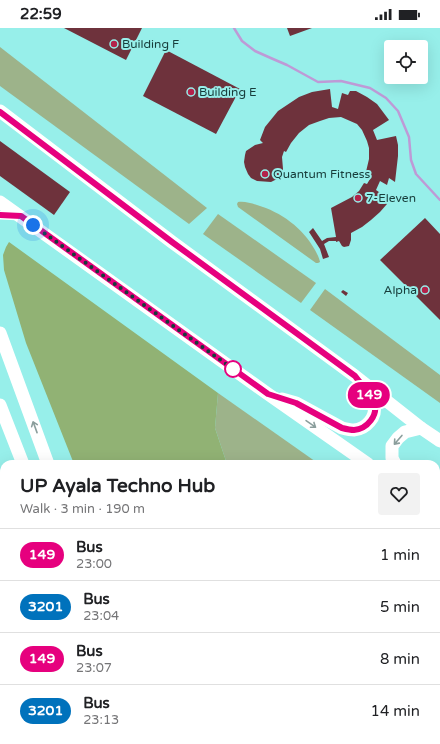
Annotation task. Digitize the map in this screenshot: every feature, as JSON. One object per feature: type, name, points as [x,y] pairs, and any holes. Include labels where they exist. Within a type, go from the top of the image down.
[{"type":"main road","points":[[0,112],[440,441]]},
{"type":"main road","points":[[0,202],[362,460]]},
{"type":"main road","points":[[0,215],[21,216]]},
{"type":"main road","points":[[0,333],[47,460]]},
{"type":"main road","points":[[268,394],[296,403],[342,428],[356,430],[371,420],[375,409],[371,398],[355,376]]},
{"type":"main road","points":[[0,405],[21,460]]},
{"type":"main road","points":[[393,460],[392,446],[398,438],[405,432],[421,428]]},
{"type":"green space","points":[[0,47],[207,208],[189,224],[0,86]]},
{"type":"green space","points":[[238,202],[248,202],[266,208],[290,222],[298,228],[310,242],[320,262],[316,263],[238,207]]},
{"type":"green space","points":[[218,214],[316,283],[301,303],[203,234]]},
{"type":"green space","points":[[9,242],[218,393],[215,428],[226,460],[72,460],[26,343],[4,270],[3,255]]},
{"type":"green space","points":[[325,289],[440,375],[440,403],[310,310]]},
{"type":"green space","points":[[218,393],[313,460],[226,460],[215,428]]},
{"type":"building","name":"Building F","points":[[64,28],[142,28],[126,60]]},
{"type":"building","points":[[287,28],[312,28],[290,36]]},
{"type":"building","name":"Building E","points":[[166,50],[240,89],[216,134],[143,96]]},
{"type":"building","points":[[330,89],[332,107],[338,109],[342,93],[348,95],[350,91],[356,91],[377,104],[389,120],[373,130],[377,140],[396,136],[398,156],[395,182],[389,178],[387,185],[380,181],[376,190],[389,199],[387,204],[371,220],[351,233],[349,246],[342,246],[339,241],[329,241],[324,244],[329,257],[323,259],[320,249],[309,232],[313,228],[322,241],[327,238],[336,237],[331,208],[352,197],[359,191],[364,183],[367,184],[370,179],[365,176],[369,159],[369,148],[362,130],[357,124],[341,117],[329,118],[309,125],[299,133],[286,152],[284,151],[282,157],[282,174],[271,182],[257,181],[251,178],[244,162],[246,151],[255,145],[263,143],[260,140],[265,127],[278,111],[299,97],[312,92]]},
{"type":"building","points":[[0,141],[70,192],[54,215],[0,176]]},
{"type":"building","name":"Alpha","points":[[425,218],[440,234],[440,320],[380,260]]},
{"type":"building","points":[[343,290],[348,293],[346,296],[341,292]]},
{"type":"waterway","points":[[234,28],[242,41],[255,51],[287,65],[318,82],[341,81],[370,88],[386,98],[398,111],[409,137],[411,160],[416,174],[440,200]]},
{"type":"bus line","name":"149","points":[[0,112],[172,242],[355,376],[374,403],[374,415],[371,420],[361,428],[350,430],[342,428],[296,403],[268,394],[21,216],[0,215]]},
{"type":"place","name":"Building F","points":[[114,44]]},
{"type":"place","name":"Building E","points":[[191,92]]},
{"type":"place","name":"Quantum Fitness","points":[[265,174]]},
{"type":"place","name":"7-Eleven","points":[[358,198]]},
{"type":"place","name":"Alpha","points":[[425,290]]},
{"type":"route","points":[[33,225],[233,369]]}]
